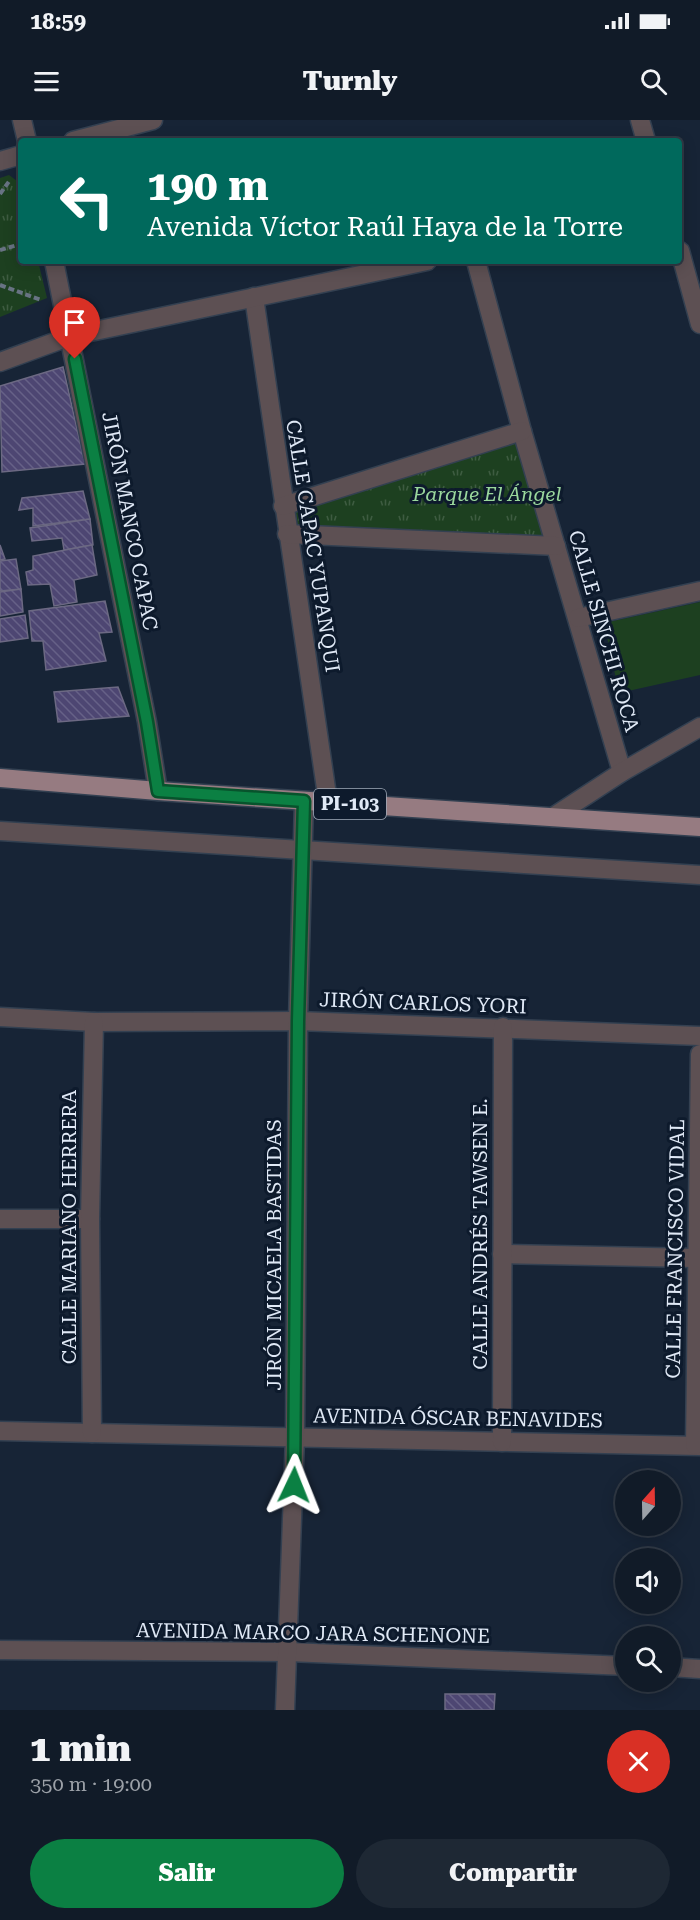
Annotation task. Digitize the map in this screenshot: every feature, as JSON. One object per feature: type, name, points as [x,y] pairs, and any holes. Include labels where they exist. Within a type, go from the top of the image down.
[{"type":"main road","name":"PI-103","points":[[0,778],[158,791],[700,827]]},
{"type":"street","points":[[22,120],[26,138]]},
{"type":"street","points":[[84,138],[153,120]]},
{"type":"street","points":[[640,120],[645,138]]},
{"type":"street","points":[[0,161],[18,156]]},
{"type":"street","points":[[682,255],[694,279],[700,324]]},
{"type":"street","name":"JIRÓN MANCO CAPAC","points":[[55,264],[147,722],[158,791]]},
{"type":"street","points":[[0,362],[70,336],[413,264]]},
{"type":"street","name":"CALLE SINCHI ROCA","points":[[477,264],[522,431],[622,772]]},
{"type":"street","name":"CALLE CAPAC YUPANQUI","points":[[254,297],[328,802]]},
{"type":"street","points":[[283,506],[522,431]]},
{"type":"street","points":[[287,534],[556,546]]},
{"type":"street","points":[[578,618],[700,591]]},
{"type":"street","points":[[553,817],[622,772],[700,727]]},
{"type":"street","name":"JIRÓN MICAELA BASTIDAS","points":[[285,1710],[289,1652],[295,1437],[298,1021],[304,801]]},
{"type":"street","points":[[0,831],[302,852],[700,875]]},
{"type":"street","name":"JIRÓN CARLOS YORI","points":[[0,1017],[94,1022],[298,1021],[700,1036]]},
{"type":"street","name":"CALLE MARIANO HERRERA","points":[[92,1433],[90,1219],[94,1022]]},
{"type":"street","name":"CALLE ANDRÉS TAWSEN E.","points":[[502,1442],[503,1027]]},
{"type":"street","name":"CALLE FRANCISCO VIDAL","points":[[698,1445],[696,1258],[700,1054]]},
{"type":"street","points":[[0,1220],[90,1219]]},
{"type":"street","points":[[502,1254],[696,1258]]},
{"type":"street","name":"AVENIDA ÓSCAR BENAVIDES","points":[[0,1431],[698,1445]]},
{"type":"street","name":"AVENIDA MARCO JARA SCHENONE","points":[[0,1650],[289,1652],[615,1665]]},
{"type":"street","points":[[681,1668],[700,1669]]},
{"type":"path","points":[[0,194],[12,177]]},
{"type":"path","points":[[0,250],[18,245]]},
{"type":"path","points":[[0,285],[41,300]]},
{"type":"green space","points":[[9,175],[17,181],[18,264],[39,264],[47,298],[0,317],[0,178]]},
{"type":"green space","name":"Parque El Ángel","points":[[519,441],[546,539],[298,528],[295,507]]},
{"type":"green space","points":[[700,602],[700,675],[619,693],[604,623]]},
{"type":"building","points":[[63,367],[85,464],[2,472],[0,386]]},
{"type":"building","points":[[83,491],[90,519],[33,526],[33,508],[19,510],[22,498]]},
{"type":"building","points":[[90,519],[93,545],[64,550],[62,538],[32,541],[30,528]]},
{"type":"building","points":[[0,545],[5,559],[0,560]]},
{"type":"building","points":[[92,545],[97,575],[74,580],[77,602],[54,606],[50,584],[28,585],[26,572],[33,570],[33,556]]},
{"type":"building","points":[[16,559],[21,589],[0,591],[0,561]]},
{"type":"building","points":[[21,589],[23,612],[0,616],[0,592]]},
{"type":"building","points":[[105,601],[112,632],[99,633],[106,661],[46,670],[43,641],[32,641],[29,611]]},
{"type":"building","points":[[25,615],[28,638],[0,642],[0,619]]},
{"type":"building","points":[[118,687],[129,716],[58,722],[54,692]]},
{"type":"building","points":[[445,1694],[495,1694],[494,1710],[445,1710]]},
{"type":"route","points":[[75,359],[147,722],[158,791],[304,801],[298,1021],[294,1485]]}]
